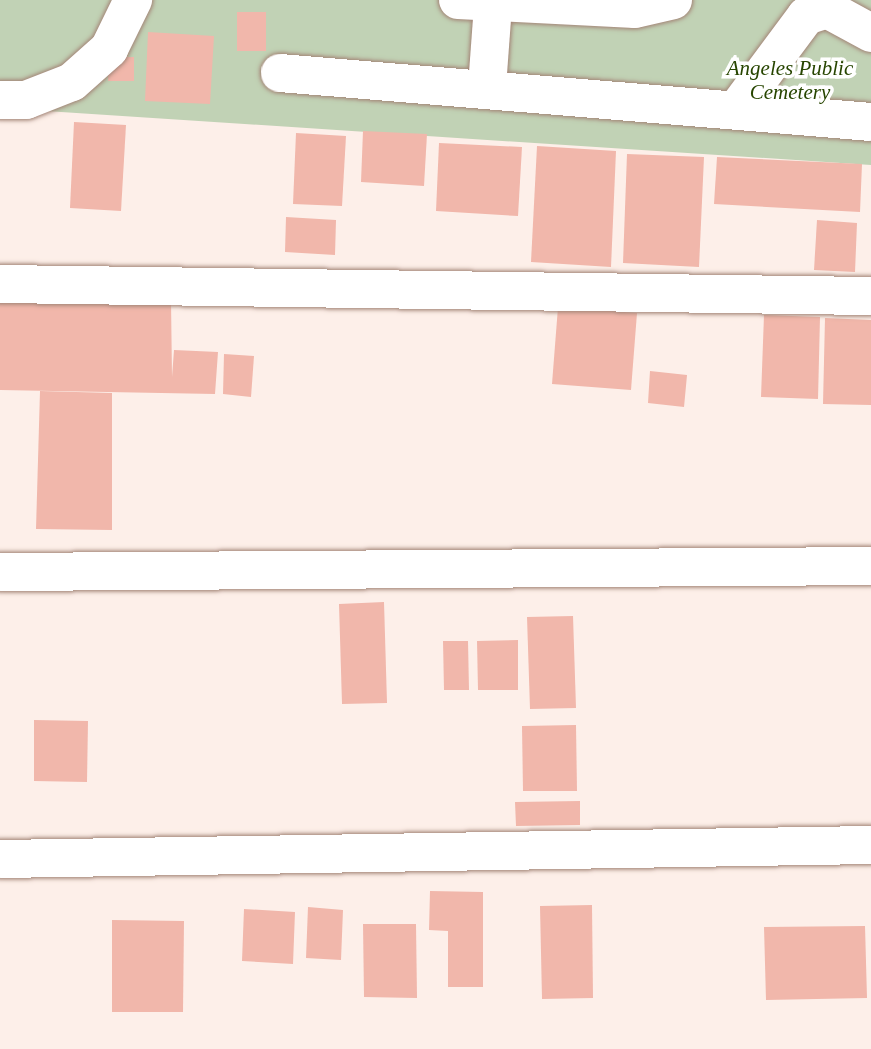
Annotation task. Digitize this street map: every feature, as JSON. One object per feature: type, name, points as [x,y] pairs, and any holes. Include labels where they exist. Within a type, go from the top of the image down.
[{"type":"street","points":[[0,100],[26,100],[72,82],[109,49],[134,0]]},
{"type":"street","points":[[487,87],[476,3],[635,9],[673,0]]},
{"type":"street","points":[[736,110],[806,16],[827,9],[871,33]]},
{"type":"street","points":[[280,74],[487,87],[871,122]]},
{"type":"street","points":[[0,284],[871,296]]},
{"type":"street","points":[[0,572],[871,566]]},
{"type":"street","points":[[0,589],[43,573]]},
{"type":"street","points":[[0,859],[871,845]]},
{"type":"green space","name":"Angeles Public Cemetery","points":[[0,0],[871,0],[871,165],[0,108]]},
{"type":"building","points":[[237,12],[266,12],[266,51],[237,51]]},
{"type":"building","points":[[148,32],[214,36],[210,104],[145,101]]},
{"type":"building","points":[[109,57],[134,57],[134,81],[108,81]]},
{"type":"building","points":[[74,122],[126,125],[121,211],[70,208]]},
{"type":"building","points":[[363,131],[427,134],[424,186],[361,182]]},
{"type":"building","points":[[296,133],[346,136],[342,206],[293,204]]},
{"type":"building","points":[[439,143],[522,147],[518,216],[436,211]]},
{"type":"building","points":[[537,146],[616,151],[611,267],[531,262]]},
{"type":"building","points":[[627,154],[704,157],[699,267],[623,263]]},
{"type":"building","points":[[717,157],[862,164],[860,212],[714,204]]},
{"type":"building","points":[[286,217],[336,220],[335,255],[285,252]]},
{"type":"building","points":[[817,220],[857,223],[855,272],[814,270]]},
{"type":"building","points":[[0,298],[171,300],[172,377],[174,350],[218,352],[215,394],[0,390]]},
{"type":"building","points":[[558,307],[637,313],[631,390],[552,384]]},
{"type":"building","points":[[764,315],[820,317],[818,399],[761,397]]},
{"type":"building","points":[[825,318],[871,320],[871,405],[823,404]]},
{"type":"building","points":[[224,354],[254,356],[251,397],[223,394]]},
{"type":"building","points":[[650,371],[687,375],[684,407],[648,403]]},
{"type":"building","points":[[40,391],[112,393],[112,530],[36,529]]},
{"type":"building","points":[[384,602],[387,703],[342,704],[339,604]]},
{"type":"building","points":[[573,616],[576,708],[530,709],[527,617]]},
{"type":"building","points":[[518,640],[518,690],[478,690],[477,641]]},
{"type":"building","points":[[443,641],[468,641],[469,690],[444,690]]},
{"type":"building","points":[[34,720],[88,721],[87,782],[34,781]]},
{"type":"building","points":[[576,725],[577,791],[523,791],[522,726]]},
{"type":"building","points":[[580,801],[580,825],[516,826],[515,802]]},
{"type":"building","points":[[430,891],[483,892],[483,987],[448,987],[448,931],[429,930]]},
{"type":"building","points":[[592,905],[593,998],[542,999],[540,906]]},
{"type":"building","points":[[308,907],[343,910],[341,960],[306,958]]},
{"type":"building","points":[[244,909],[295,912],[293,964],[242,961]]},
{"type":"building","points":[[112,920],[184,921],[183,1012],[112,1012]]},
{"type":"building","points":[[363,924],[416,924],[417,998],[364,997]]},
{"type":"building","points":[[865,926],[867,998],[766,1000],[764,927]]}]
